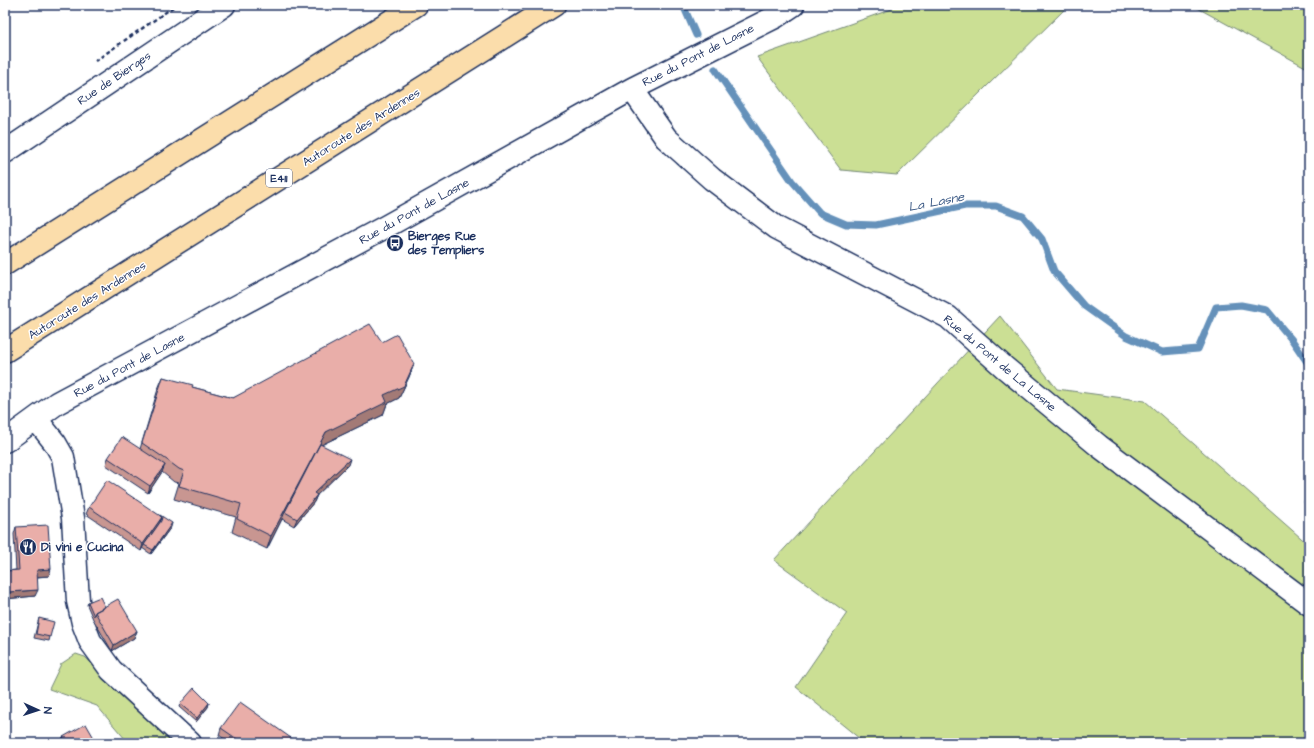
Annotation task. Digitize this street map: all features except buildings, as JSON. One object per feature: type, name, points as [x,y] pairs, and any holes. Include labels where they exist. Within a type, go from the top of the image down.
[{"type":"highway","points":[[5,264],[416,5]]},
{"type":"highway","name":"Autoroute des Ardennes","points":[[5,351],[554,5]]},
{"type":"street","name":"Rue de Bierges","points":[[5,152],[224,5]]},
{"type":"street","name":"Rue du Pont de Lasne","points":[[5,441],[57,403],[387,226],[632,88],[775,17],[793,5]]},
{"type":"street","name":"Rue du Pont de La Lasne","points":[[632,88],[666,138],[712,179],[777,228],[948,317],[1004,367],[1099,446],[1309,604]]},
{"type":"street","points":[[36,419],[55,443],[63,457],[73,518],[78,601],[83,622],[90,641],[111,670],[190,743]]},
{"type":"path","points":[[89,65],[176,5]]},
{"type":"green space","points":[[896,5],[1069,5],[897,175],[841,170],[757,57],[892,9]]},
{"type":"green space","points":[[1192,5],[1309,5],[1309,69]]},
{"type":"green space","points":[[1000,316],[1057,389],[1145,401],[1309,545],[1309,743],[865,743],[796,687],[847,613],[774,560]]},
{"type":"green space","points":[[76,654],[85,657],[173,743],[126,743],[126,740],[97,706],[49,689],[61,664]]},
{"type":"waterway","name":"La Lasne","points":[[683,5],[696,35]]},
{"type":"waterway","name":"La Lasne","points":[[715,69],[792,181],[820,213],[846,224],[876,225],[965,206],[996,206],[1023,216],[1042,239],[1054,271],[1084,306],[1126,336],[1162,352],[1198,349],[1216,307],[1241,305],[1267,310],[1292,340],[1309,365]]},
{"type":"waterway","name":"La Lasne","points":[[1309,496],[1307,502],[1309,507]]},
{"type":"place","name":"Bierges Rue des Templiers","points":[[395,243]]},
{"type":"place","name":"Di vini e Cucina","points":[[28,547]]}]
